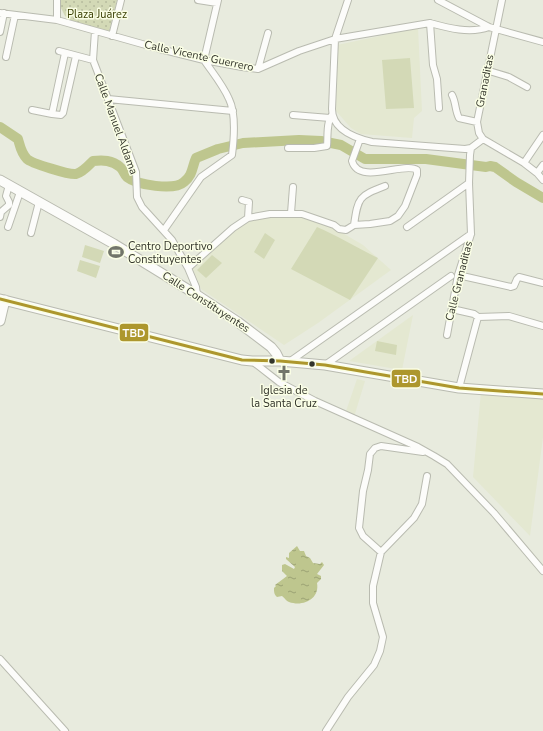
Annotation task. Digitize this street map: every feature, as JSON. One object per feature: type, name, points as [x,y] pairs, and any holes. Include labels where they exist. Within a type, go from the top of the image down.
[{"type":"main road","name":"Calle Constituyentes","points":[[0,180],[114,244],[197,295],[238,322],[271,347],[284,362]]},
{"type":"main road","points":[[0,321],[3,300],[223,356],[252,361],[325,365],[459,388],[543,394]]},
{"type":"street","points":[[57,0],[57,20]]},
{"type":"street","points":[[112,36],[121,0]]},
{"type":"street","points":[[164,230],[201,177],[232,155],[234,140],[233,111],[230,99],[204,60],[218,2],[198,0]]},
{"type":"street","points":[[288,148],[314,148],[327,146],[331,116],[336,39],[348,0]]},
{"type":"street","points":[[438,0],[492,28],[543,42]]},
{"type":"street","name":"Granaditas","points":[[483,139],[479,133],[477,122],[492,28],[502,0]]},
{"type":"street","points":[[0,32],[2,13]]},
{"type":"street","name":"Calle Vicente Guerrero","points":[[2,13],[57,20],[204,60],[258,69],[299,51],[336,39],[430,23],[472,30],[492,28]]},
{"type":"street","points":[[6,57],[15,15]]},
{"type":"street","points":[[430,23],[433,65],[437,79],[439,108]]},
{"type":"street","name":"Calle Manuel Aldama","points":[[95,31],[93,60],[136,172],[136,197],[142,207],[172,240],[188,268],[196,287],[197,295]]},
{"type":"street","points":[[258,69],[268,33]]},
{"type":"street","points":[[52,114],[62,52],[93,60]]},
{"type":"street","points":[[32,110],[61,115],[63,113],[76,56]]},
{"type":"street","points":[[486,70],[509,78],[527,87]]},
{"type":"street","points":[[452,95],[460,118],[477,122]]},
{"type":"street","points":[[108,99],[233,111]]},
{"type":"street","points":[[293,115],[331,116]]},
{"type":"street","points":[[331,116],[348,134],[360,139],[390,144],[467,149],[471,151],[483,139],[524,163],[537,173],[543,180]]},
{"type":"street","points":[[524,163],[543,135]]},
{"type":"street","points":[[188,268],[233,228],[248,218],[270,214],[302,214],[334,225],[339,229],[348,229],[354,225],[390,221],[398,216],[405,206],[417,172],[416,169],[408,167],[390,171],[369,172],[354,167],[352,158],[360,139]]},
{"type":"street","name":"Calle Granaditas","points":[[447,335],[458,275],[471,234],[469,183],[471,151]]},
{"type":"street","points":[[537,173],[543,165]]},
{"type":"street","points":[[406,227],[469,183]]},
{"type":"street","points":[[0,216],[3,210],[9,205],[6,196],[9,185]]},
{"type":"street","points":[[354,225],[356,209],[362,197],[366,193],[385,186]]},
{"type":"street","points":[[290,213],[293,187]]},
{"type":"street","points":[[8,226],[20,192]]},
{"type":"street","points":[[242,200],[249,202],[248,218]]},
{"type":"street","points":[[31,233],[39,202]]},
{"type":"street","points":[[284,362],[471,234]]},
{"type":"street","points":[[458,275],[511,287],[514,286],[519,277],[543,283]]},
{"type":"street","points":[[325,365],[451,276]]},
{"type":"street","points":[[452,309],[478,316],[509,316],[543,326]]},
{"type":"street","points":[[459,388],[478,316]]},
{"type":"street","points":[[252,361],[279,382],[315,401],[430,453],[447,464],[494,513],[543,570]]},
{"type":"street","points":[[381,552],[363,536],[359,528],[362,491],[368,470],[370,454],[375,448],[381,446],[430,453]]},
{"type":"street","points":[[326,731],[348,697],[374,665],[380,651],[383,637],[373,603],[373,586],[381,552],[414,518],[422,504],[427,476]]},
{"type":"street","points":[[0,659],[65,731]]},
{"type":"shaded area","points":[[418,28],[422,111],[414,118],[412,138],[361,134],[351,128],[336,111],[337,45]]},
{"type":"shaded area","points":[[305,215],[334,228],[363,245],[391,270],[318,323],[284,345],[201,289],[192,267],[248,218]]},
{"type":"shaded area","points":[[413,315],[402,370],[349,361]]},
{"type":"shaded area","points":[[357,379],[365,381],[354,417],[345,414]]},
{"type":"shaded area","points":[[481,392],[543,396],[543,437],[530,536],[473,477]]},
{"type":"green space","name":"Plaza Juárez","points":[[60,0],[117,0],[109,32],[70,20],[65,16],[59,4]]},
{"type":"green space","points":[[410,58],[414,108],[386,109],[382,60]]},
{"type":"green space","points":[[317,227],[378,258],[350,300],[291,269]]},
{"type":"green space","points":[[265,233],[275,240],[264,259],[254,252]]},
{"type":"green space","points":[[85,245],[104,251],[100,263],[82,257]]},
{"type":"green space","points":[[212,255],[222,263],[206,278],[197,270]]},
{"type":"green space","points":[[80,260],[100,266],[96,278],[77,271]]},
{"type":"green space","points":[[377,341],[397,345],[396,355],[375,351]]},
{"type":"water","points":[[297,546],[300,551],[304,551],[306,556],[310,558],[313,563],[320,564],[322,562],[324,565],[317,574],[321,576],[321,579],[317,583],[316,593],[313,597],[305,602],[294,603],[287,601],[282,596],[277,597],[274,588],[276,586],[275,585],[287,576],[282,571],[282,565],[285,564],[294,569],[295,567],[286,559],[286,557],[289,558],[289,553]]},
{"type":"waterway","points":[[0,127],[18,139],[25,157],[35,163],[58,171],[76,174],[93,161],[107,161],[120,167],[127,177],[132,180],[156,186],[179,185],[191,174],[196,158],[218,149],[243,143],[299,140],[321,141],[341,145],[365,159],[426,159],[495,167],[516,182],[543,198]]},
{"type":"transit line","name":"TBD","points":[[0,299],[242,360],[280,361],[325,365],[459,388],[543,394]]},
{"type":"place","name":"Centro Deportivo Constituyentes","points":[[116,252]]},
{"type":"place","name":"Iglesia de la Santa Cruz","points":[[284,373]]}]
